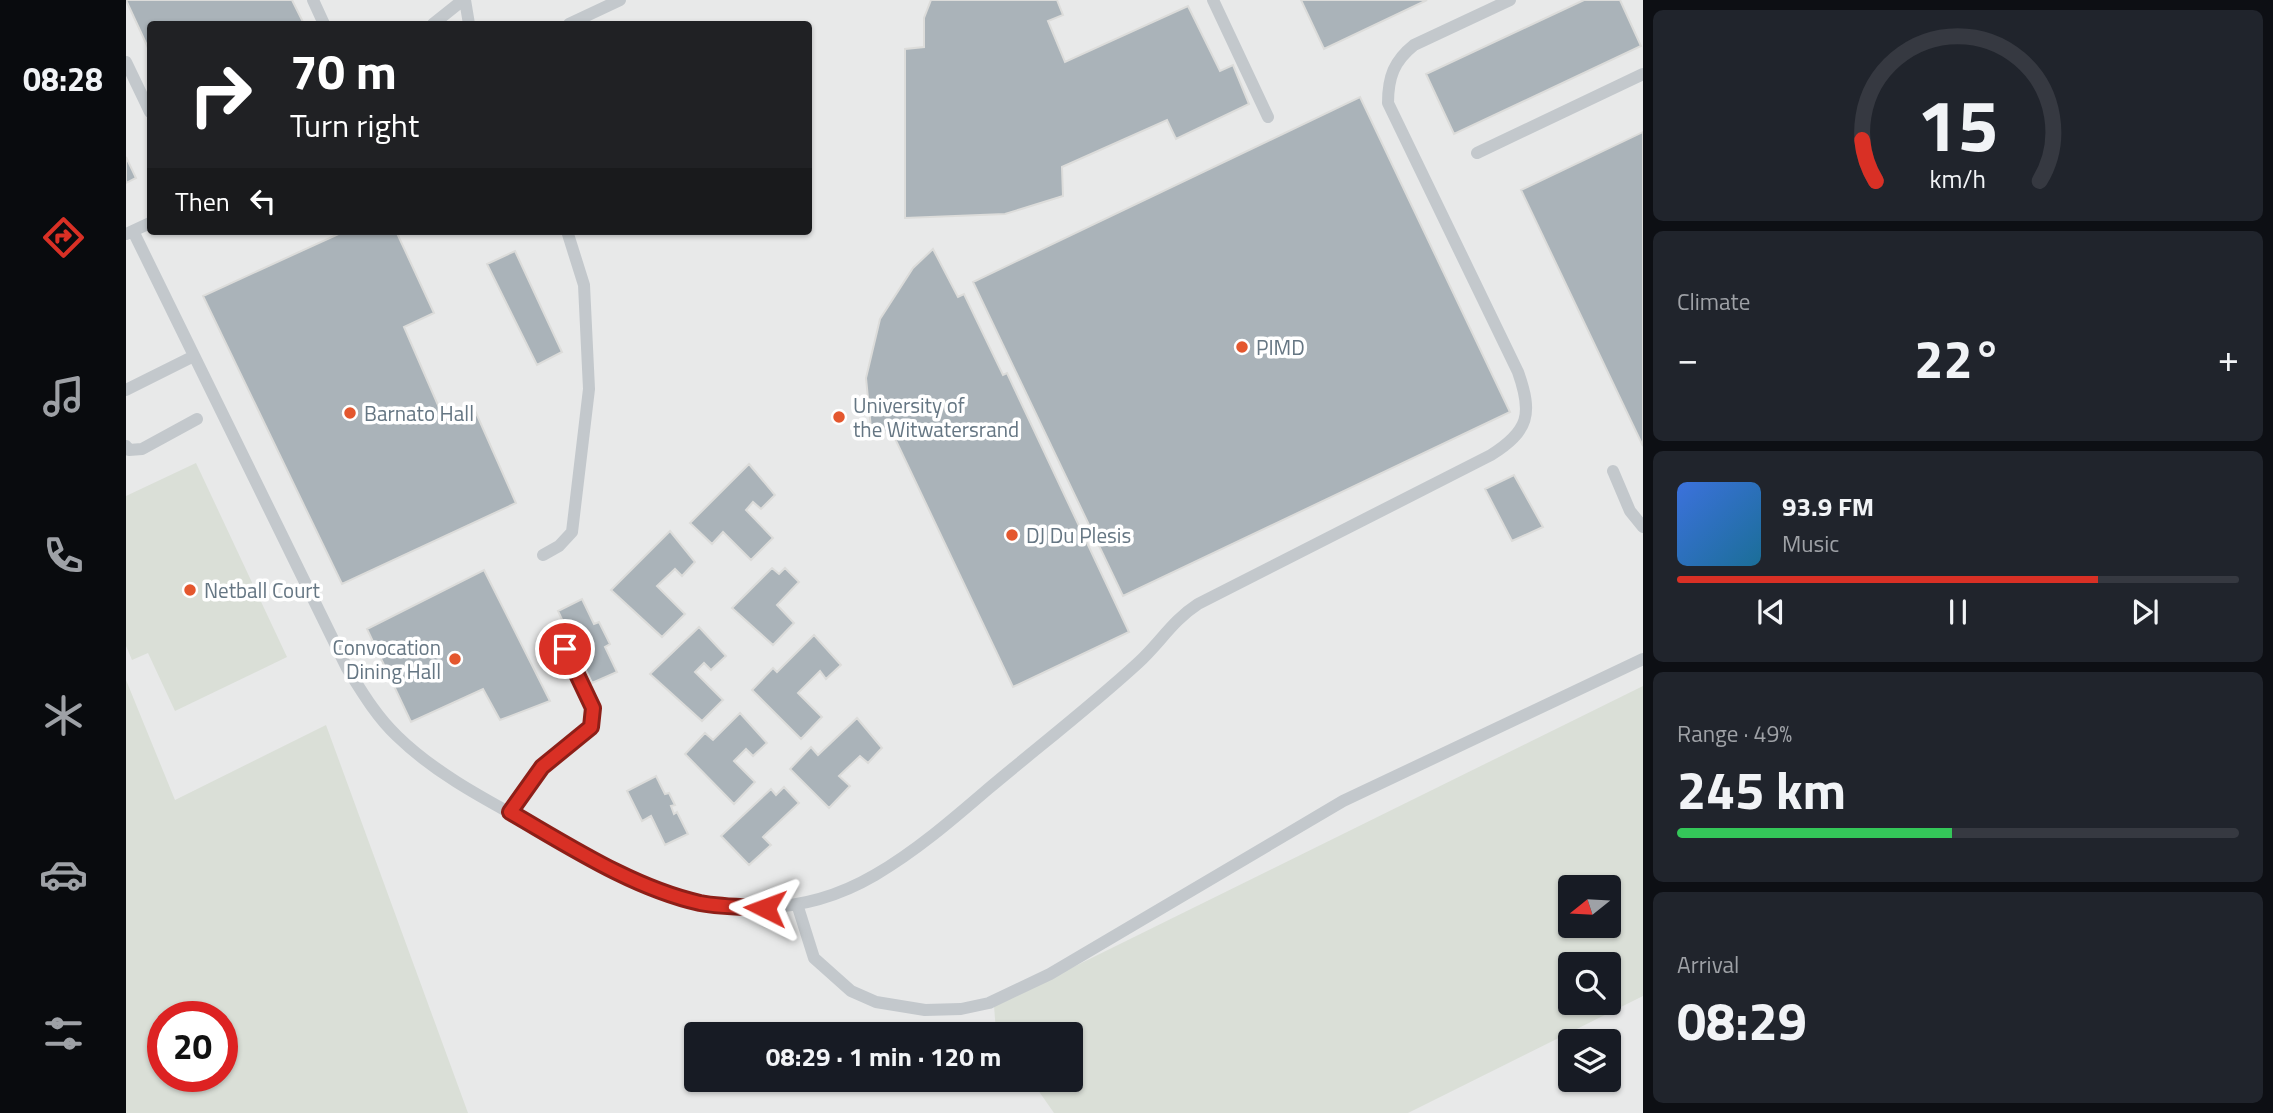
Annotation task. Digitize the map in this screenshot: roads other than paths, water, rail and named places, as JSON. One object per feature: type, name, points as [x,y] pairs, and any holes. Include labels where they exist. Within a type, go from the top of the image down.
[{"type":"lane","points":[[313,0],[323,21]]},
{"type":"lane","points":[[437,21],[464,0],[468,21]]},
{"type":"lane","points":[[575,21],[620,0]]},
{"type":"lane","points":[[1213,0],[1268,117]]},
{"type":"lane","points":[[147,224],[129,233],[194,356],[348,668],[374,710],[397,736],[427,761],[510,812],[576,849],[673,894],[717,906],[765,908],[797,904],[849,888],[872,877],[937,832],[1139,662],[1173,623],[1198,604],[1491,455],[1519,434],[1526,410],[1518,372],[1388,103],[1391,72],[1405,52],[1414,45],[1510,0]]},
{"type":"lane","points":[[126,62],[147,106]]},
{"type":"lane","points":[[1477,153],[1643,74]]},
{"type":"lane","points":[[542,555],[559,546],[572,532],[589,389],[584,285],[568,235]]},
{"type":"lane","points":[[126,390],[194,356]]},
{"type":"lane","points":[[126,446],[129,450],[142,449],[197,419]]},
{"type":"lane","points":[[1613,471],[1630,511],[1643,527]]},
{"type":"lane","points":[[510,812],[542,767],[591,727],[593,708],[556,630]]},
{"type":"lane","points":[[797,904],[814,958],[851,991],[876,1002],[925,1010],[961,1009],[989,1003],[1050,974],[1343,801],[1643,659]]},
{"type":"place","name":"PIMD","points":[[1242,347]]},
{"type":"place","name":"Barnato Hall","points":[[350,413]]},
{"type":"place","name":"University of the Witwatersrand","points":[[839,417]]},
{"type":"place","name":"DJ Du Plesis","points":[[1012,535]]},
{"type":"place","name":"Netball Court","points":[[190,590]]},
{"type":"place","name":"Convocation Dining Hall","points":[[455,659]]}]
